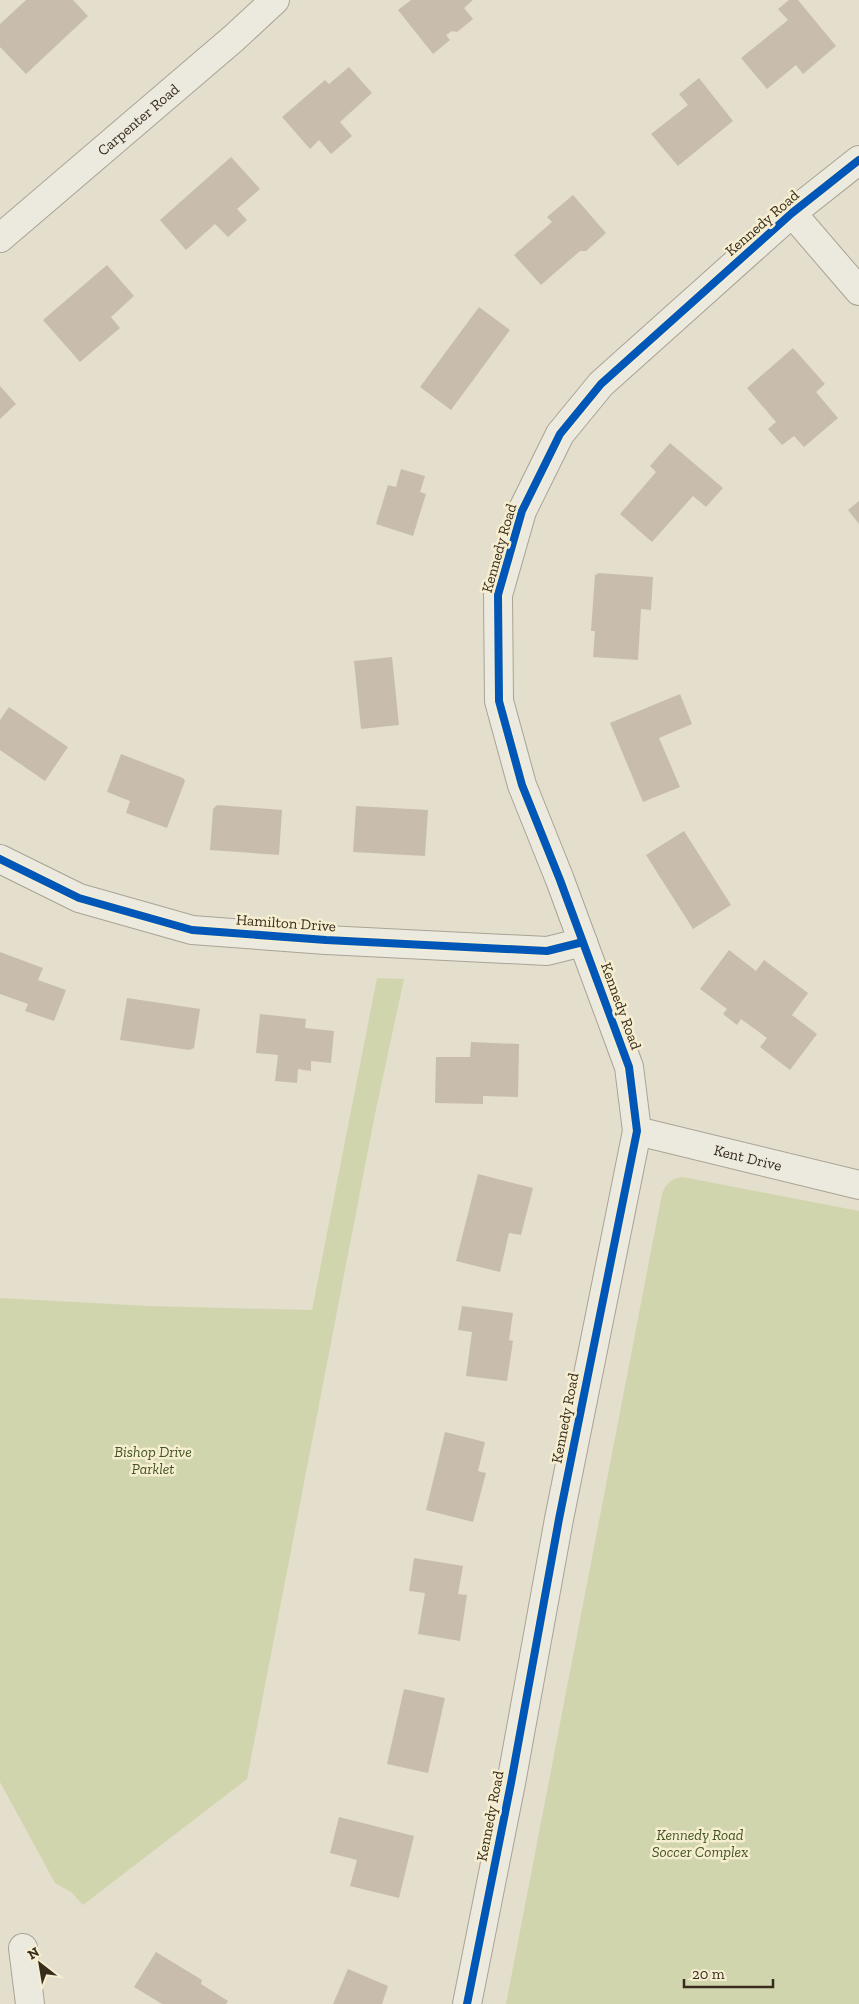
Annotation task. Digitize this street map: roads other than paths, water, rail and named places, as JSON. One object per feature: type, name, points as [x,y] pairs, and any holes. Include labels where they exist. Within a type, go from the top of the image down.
[{"type":"street","name":"Carpenter Road","points":[[0,238],[234,38],[275,0]]},
{"type":"street","name":"Kennedy Road","points":[[467,2004],[511,1783],[559,1519],[637,1131],[629,1067],[522,786],[499,701],[498,595],[522,512],[560,434],[601,384],[792,214],[859,160]]},
{"type":"street","points":[[792,214],[859,291]]},
{"type":"street","name":"Hamilton Drive","points":[[0,859],[79,898],[192,930],[326,940],[547,951],[583,942]]},
{"type":"street","name":"Kent Drive","points":[[637,1131],[859,1185]]},
{"type":"street","points":[[23,1948],[30,2004]]},
{"type":"park label","name":"Bishop Drive Parklet","points":[[153,1460]]},
{"type":"park label","name":"Kennedy Road Soccer Complex","points":[[700,1844]]}]
